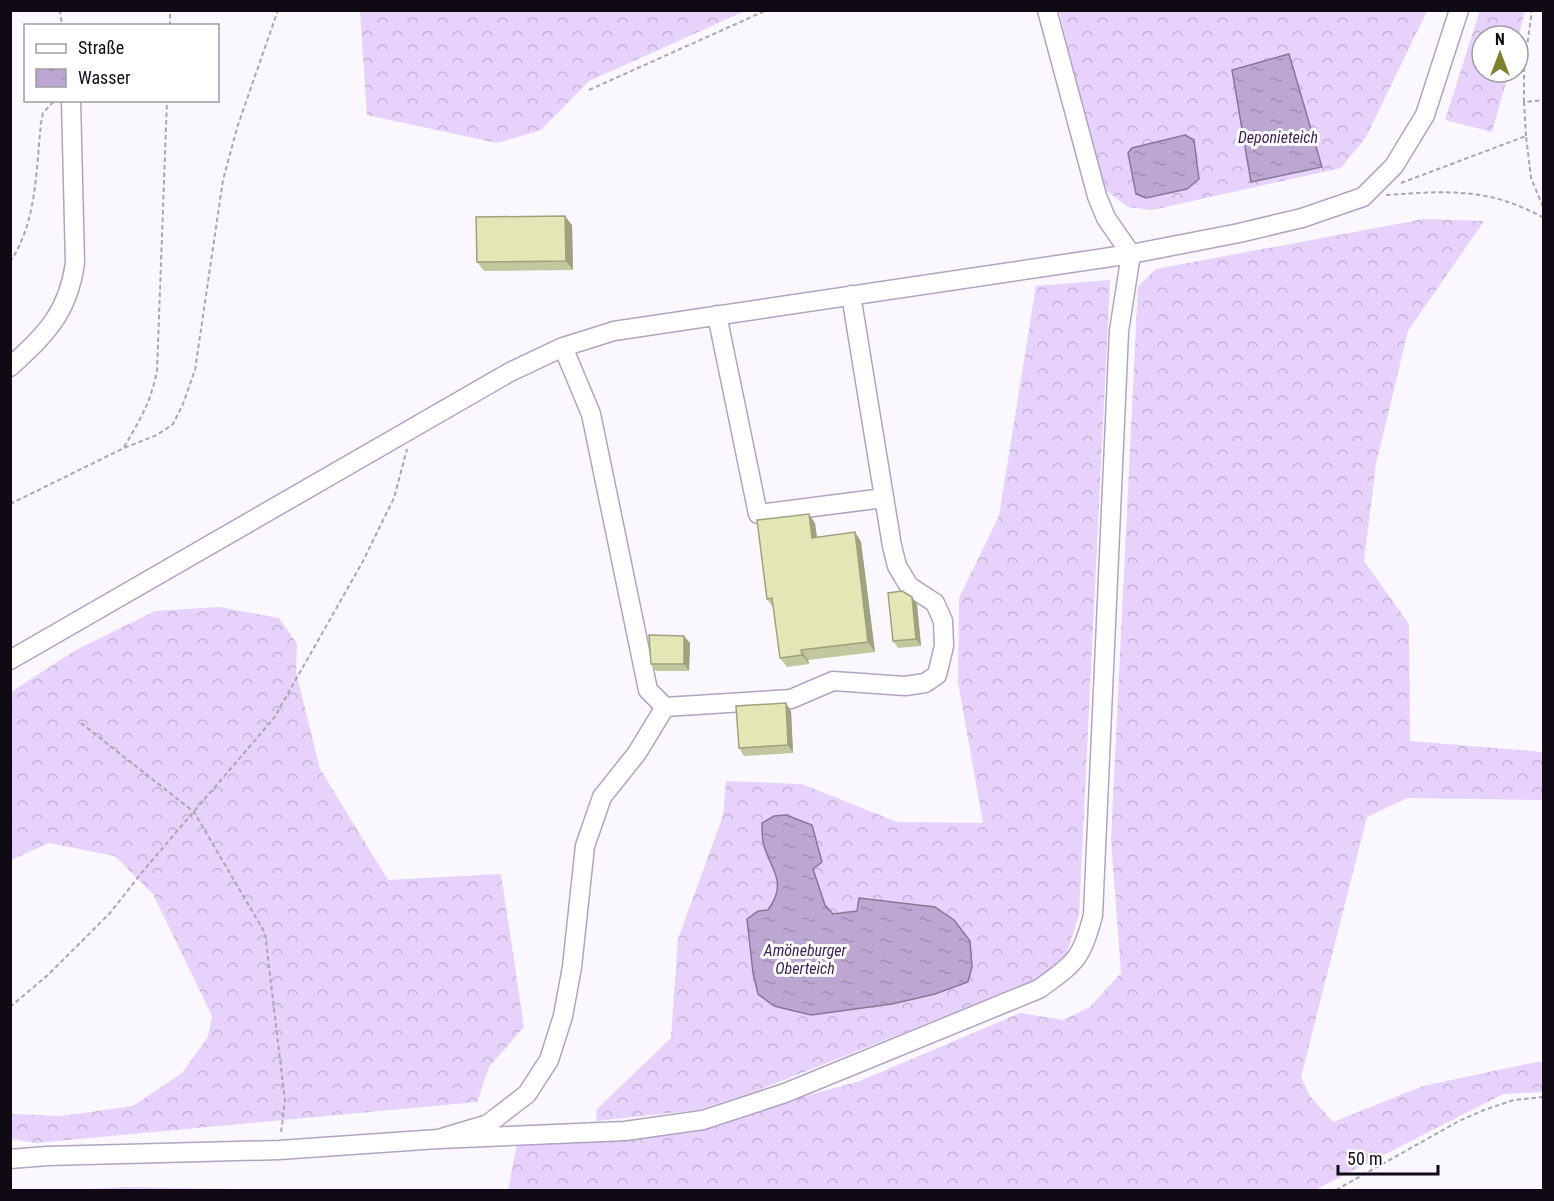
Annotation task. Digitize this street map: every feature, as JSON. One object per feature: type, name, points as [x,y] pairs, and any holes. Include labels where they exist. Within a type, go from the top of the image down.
[{"type":"lane","points":[[10,1159],[279,1150],[438,1139],[625,1131],[703,1120],[785,1093],[1039,989],[1072,965],[1086,943],[1093,915],[1119,331],[1131,254],[1106,218],[1097,196],[1047,10]]},
{"type":"lane","points":[[10,660],[510,372],[563,347],[614,331],[1131,254],[1302,218],[1363,197],[1394,166],[1425,115],[1459,10]]},
{"type":"lane","points":[[10,367],[39,340],[56,320],[66,302],[73,279],[75,263],[71,102]]},
{"type":"lane","points":[[563,347],[591,414],[648,690],[665,707],[791,699],[833,681],[905,686],[924,682],[937,675],[944,646],[943,621],[935,603],[909,586],[897,566],[851,295]]},
{"type":"lane","points":[[717,315],[758,514],[884,498]]},
{"type":"lane","points":[[438,1139],[488,1124],[527,1094],[549,1060],[563,1016],[572,967],[585,846],[602,797],[637,753],[665,707]]},
{"type":"path","points":[[10,504],[124,448],[157,435],[172,423],[183,404],[195,370],[199,348],[223,180],[237,128],[278,10]]},
{"type":"path","points":[[589,90],[767,10]]},
{"type":"path","points":[[1532,10],[1524,69],[1524,102],[1531,178],[1544,209]]},
{"type":"path","points":[[1524,102],[1544,100]]},
{"type":"path","points":[[10,262],[20,245],[31,216],[44,113],[53,102]]},
{"type":"path","points":[[124,448],[152,395],[157,371],[167,102]]},
{"type":"path","points":[[1396,184],[1526,135]]},
{"type":"path","points":[[1363,197],[1450,191],[1478,194],[1520,206],[1544,218]]},
{"type":"path","points":[[10,1007],[48,975],[110,913],[274,718],[344,594],[394,498],[412,428]]},
{"type":"path","points":[[81,723],[194,812],[265,933],[285,1101],[279,1150]]},
{"type":"path","points":[[1336,1191],[1459,1121],[1493,1105],[1544,1097]]},
{"type":"green space","points":[[360,10],[745,11],[589,81],[541,130],[497,143],[367,115]]},
{"type":"green space","points":[[1480,10],[1525,11],[1522,24],[1476,24]]},
{"type":"green space","points":[[1059,11],[1427,11],[1366,137],[1341,168],[1152,210],[1128,207],[1103,188]]},
{"type":"green space","points":[[1470,41],[1470,84],[1506,84],[1492,132],[1445,120]]},
{"type":"green space","points":[[1424,219],[1484,221],[1408,331],[1376,464],[1364,561],[1409,624],[1410,741],[1543,752],[1543,800],[1407,798],[1367,817],[1301,1077],[1310,1096],[1333,1122],[1423,1086],[1537,1062],[1543,1062],[1543,1092],[1503,1094],[1315,1190],[508,1190],[517,1144],[688,1129],[860,1081],[1020,1013],[1063,1020],[1090,1007],[1121,973],[1111,839],[1138,286],[1156,269]]},
{"type":"green space","points":[[1110,280],[1079,915],[1065,959],[1039,979],[751,1093],[698,1110],[596,1121],[597,1109],[671,1038],[678,939],[723,816],[726,781],[802,784],[897,822],[983,823],[958,682],[959,598],[999,516],[1036,286]],"holes":[[[763,842],[817,849],[822,862],[813,869],[825,905],[833,914],[857,911],[859,899],[935,994],[891,1004],[811,1015],[774,1006],[758,994],[748,933],[758,911],[768,910],[778,896],[776,873]]]},
{"type":"green space","points":[[219,607],[279,618],[297,644],[296,672],[320,769],[388,880],[501,874],[524,1027],[489,1067],[477,1102],[36,1143],[11,1139],[11,1114],[62,1116],[133,1106],[182,1073],[208,1037],[212,1016],[153,894],[115,856],[49,843],[11,860],[11,692],[76,650],[155,611]]},
{"type":"green space","points":[[123,1187],[299,1190],[68,1190]]},
{"type":"water","name":"Deponieteich","points":[[1289,54],[1322,167],[1251,182],[1232,70]]},
{"type":"water","name":"Deponieteich","points":[[1185,135],[1194,140],[1199,179],[1187,189],[1146,198],[1136,194],[1128,153],[1132,148]]},
{"type":"water","name":"Amöneburger Oberteich","points":[[786,815],[812,825],[822,862],[813,869],[825,905],[833,914],[857,911],[859,898],[935,907],[954,920],[970,941],[972,967],[968,982],[935,994],[892,1004],[811,1015],[774,1006],[758,994],[753,973],[747,919],[758,911],[768,910],[777,891],[776,876],[763,842],[762,823],[774,816]]},
{"type":"building","points":[[565,216],[566,261],[477,262],[476,217]]},
{"type":"building","points":[[809,514],[812,538],[855,532],[868,642],[801,650],[802,655],[780,658],[772,598],[767,599],[757,520]]},
{"type":"building","points":[[902,591],[912,597],[916,639],[893,641],[888,593]]},
{"type":"building","points":[[649,635],[684,636],[684,664],[651,664]]},
{"type":"building","points":[[786,703],[788,745],[739,748],[736,706]]}]
